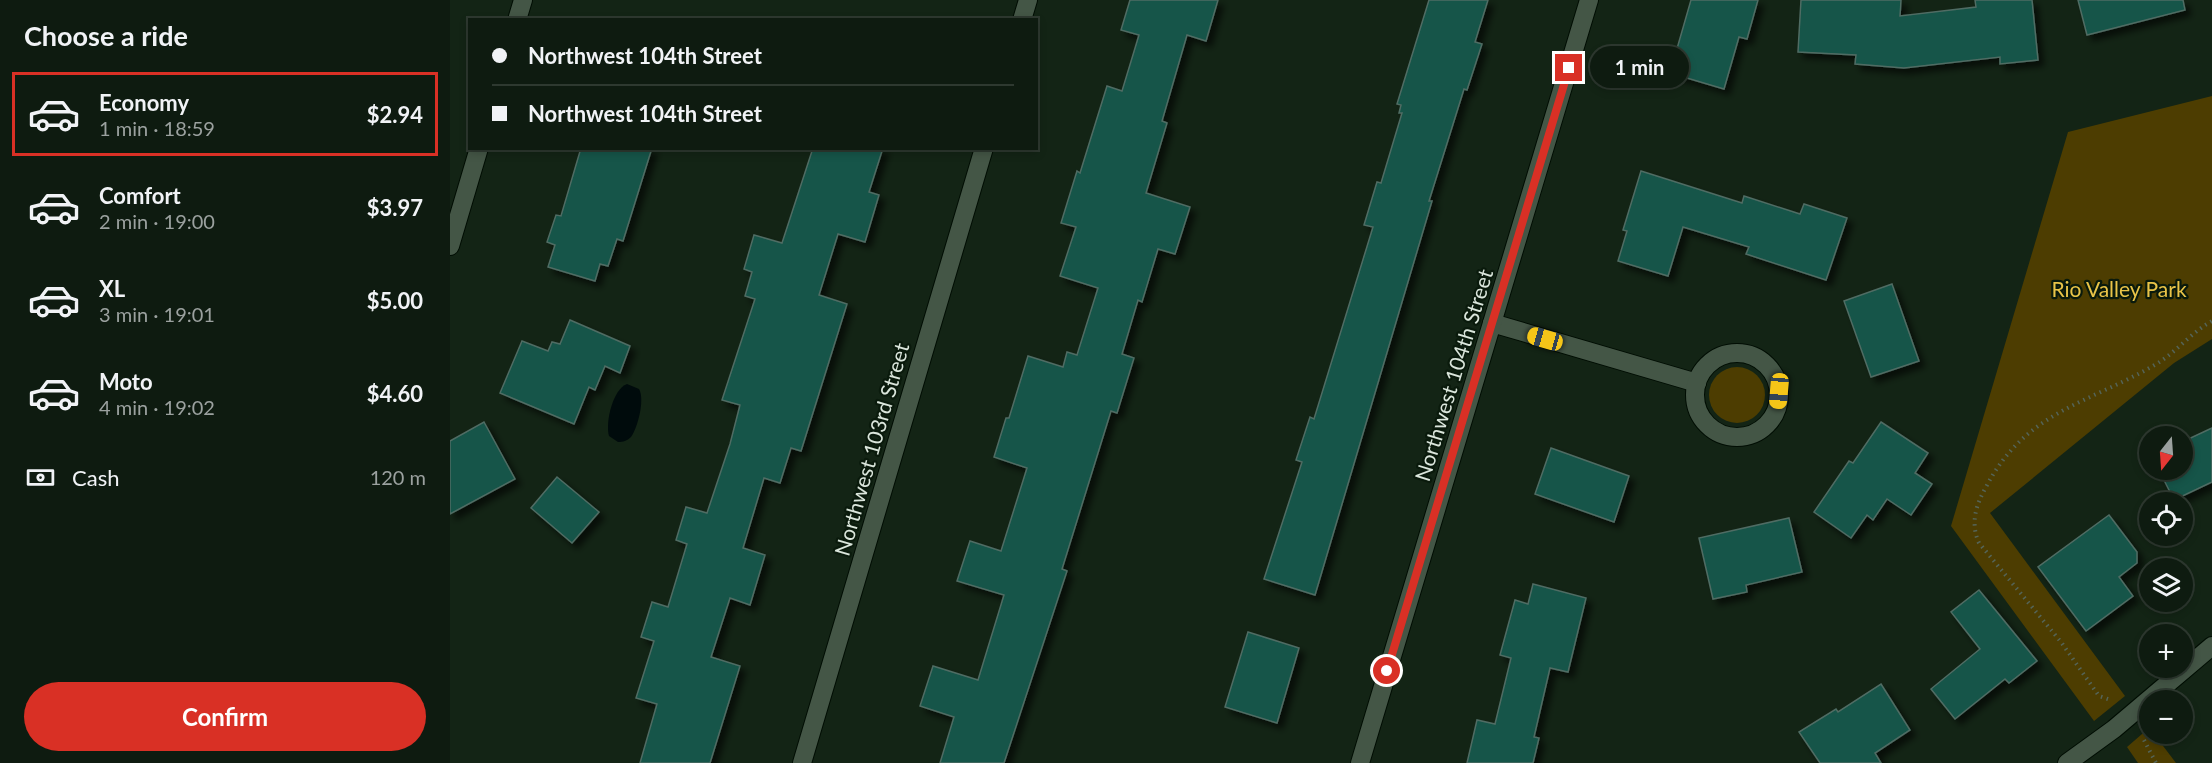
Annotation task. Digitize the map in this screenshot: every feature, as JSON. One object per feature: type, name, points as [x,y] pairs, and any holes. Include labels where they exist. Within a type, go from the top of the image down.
[{"type":"street","points":[[518,18],[523,0]]},
{"type":"street","points":[[1023,18],[1028,0]]},
{"type":"street","name":"Northwest 104th Street","points":[[1360,763],[1589,0]]},
{"type":"street","points":[[450,246],[478,150]]},
{"type":"street","name":"Northwest 103rd Street","points":[[802,763],[983,150]]},
{"type":"street","points":[[1492,323],[1697,383]]},
{"type":"street","points":[[1733,354],[1749,355],[1764,363],[1774,376],[1779,391],[1778,407],[1770,422],[1757,432],[1742,438],[1725,436],[1711,428],[1700,416],[1695,400],[1697,383],[1704,369],[1717,359],[1733,354]]},
{"type":"street","points":[[2067,763],[2128,717],[2212,646]]},
{"type":"path","points":[[2128,717],[2115,701],[2099,696],[2061,642],[1980,543],[1974,531],[1975,508],[1996,467],[2030,432],[2075,402],[2160,361],[2197,329],[2212,321]]},
{"type":"green space","name":"Rio Valley Park","points":[[2212,96],[2212,339],[2174,363],[1990,513],[2125,696],[2094,721],[1951,526],[2068,132]]},
{"type":"green space","points":[[1737,367],[1748,369],[1757,375],[1763,384],[1765,395],[1763,406],[1757,415],[1748,421],[1737,423],[1726,421],[1717,415],[1711,406],[1709,395],[1711,384],[1717,375],[1726,369]]},
{"type":"green space","points":[[2139,737],[2139,744],[2162,744],[2176,763],[2138,763],[2127,747]]},
{"type":"shaded area","points":[[627,384],[639,389],[640,413],[631,437],[618,442],[609,436],[609,415],[618,392]]},
{"type":"building","points":[[1130,0],[1218,0],[1206,41],[1187,35],[1162,121],[1167,123],[1146,193],[1190,207],[1175,254],[1158,249],[1142,302],[1138,300],[1122,354],[1134,358],[1117,413],[1111,411],[1062,569],[1067,571],[1004,763],[940,763],[954,717],[920,706],[933,666],[978,680],[1004,595],[957,581],[970,541],[1001,551],[1027,468],[994,457],[1006,418],[1009,418],[1028,356],[1063,367],[1067,352],[1077,355],[1098,288],[1060,276],[1076,227],[1061,223],[1077,171],[1080,173],[1107,86],[1122,91],[1139,35],[1121,30]]},
{"type":"building","points":[[1429,0],[1488,0],[1475,42],[1482,44],[1467,90],[1464,89],[1429,201],[1432,201],[1315,595],[1264,579],[1302,462],[1296,460],[1310,417],[1314,419],[1373,227],[1364,225],[1377,182],[1381,183],[1402,113],[1399,113],[1401,105],[1397,104]]},
{"type":"building","points":[[1691,0],[1758,0],[1747,39],[1739,37],[1724,89],[1670,73]]},
{"type":"building","points":[[1801,0],[1901,0],[1900,16],[1976,7],[1975,0],[2032,0],[2038,60],[2000,64],[2000,57],[1904,68],[1855,64],[1856,55],[1798,52]]},
{"type":"building","points":[[2078,0],[2183,0],[2185,10],[2087,35]]},
{"type":"building","points":[[580,150],[651,150],[623,241],[617,239],[608,266],[600,264],[595,281],[548,267],[555,245],[547,242],[556,215],[561,216]]},
{"type":"building","points":[[812,150],[882,150],[869,192],[879,195],[865,242],[838,234],[819,295],[847,304],[801,451],[791,448],[780,483],[764,478],[743,548],[765,555],[750,605],[730,598],[711,657],[740,666],[710,763],[640,763],[657,704],[636,698],[654,641],[641,637],[652,602],[668,607],[687,544],[676,540],[686,507],[707,513],[730,444],[740,405],[722,400],[755,299],[745,296],[752,272],[744,269],[754,235],[782,243]]},
{"type":"building","points":[[1641,171],[1742,203],[1744,196],[1800,214],[1804,204],[1847,218],[1826,280],[1746,254],[1749,247],[1683,227],[1668,276],[1618,261],[1627,231],[1623,230]]},
{"type":"building","points":[[1892,284],[1919,361],[1871,377],[1844,301]]},
{"type":"building","points":[[570,320],[630,346],[620,373],[605,366],[595,390],[589,387],[574,424],[500,393],[522,341],[548,351],[552,342],[560,344]]},
{"type":"building","points":[[484,422],[515,479],[450,514],[450,441]]},
{"type":"building","points":[[1881,422],[1928,453],[1915,473],[1932,484],[1911,515],[1887,499],[1873,520],[1867,515],[1851,538],[1814,512],[1849,461],[1853,463]]},
{"type":"building","points":[[2212,428],[2212,482],[2191,492],[2170,492],[2164,480],[2193,480],[2193,437]]},
{"type":"building","points":[[1551,448],[1629,476],[1614,522],[1535,494]]},
{"type":"building","points":[[557,477],[599,512],[572,543],[531,508]]},
{"type":"building","points":[[2109,515],[2137,552],[2137,563],[2119,577],[2133,596],[2086,631],[2038,567]]},
{"type":"building","points":[[1789,518],[1802,572],[1746,585],[1747,592],[1713,599],[1699,538]]},
{"type":"building","points":[[1533,584],[1586,598],[1568,672],[1550,668],[1534,737],[1539,738],[1533,763],[1467,763],[1477,720],[1495,724],[1511,658],[1500,655],[1515,600],[1528,604]]},
{"type":"building","points":[[1979,590],[2037,661],[2009,683],[2005,679],[1955,719],[1931,689],[1980,649],[1951,612]]},
{"type":"building","points":[[1248,632],[1299,648],[1277,723],[1225,707]]},
{"type":"building","points":[[1881,684],[1910,730],[1875,753],[1881,763],[1820,763],[1799,732],[1836,709],[1838,712]]},
{"type":"route","points":[[1387,671],[1569,68]]}]
